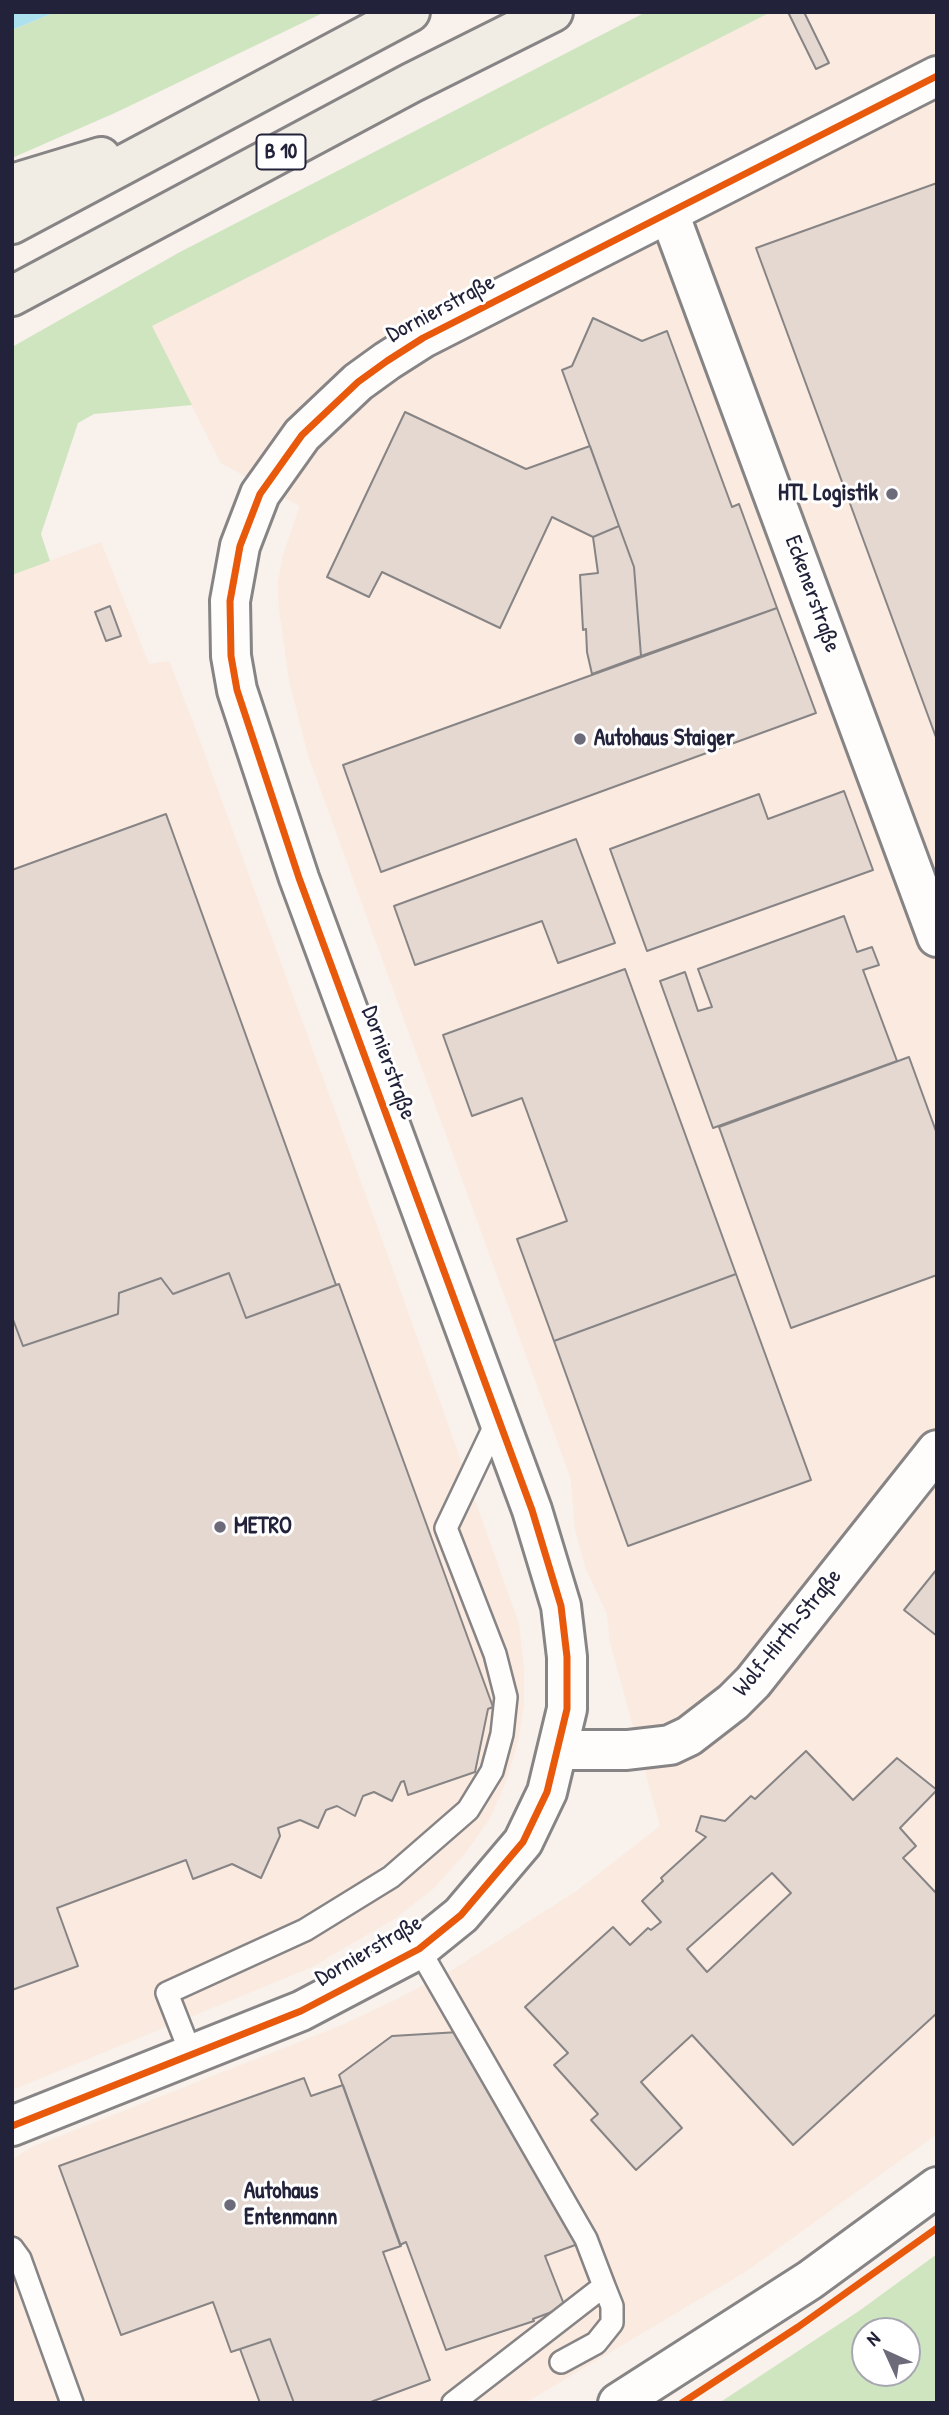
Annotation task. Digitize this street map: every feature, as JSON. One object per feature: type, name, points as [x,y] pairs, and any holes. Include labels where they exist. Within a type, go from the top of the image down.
[{"type":"highway","points":[[12,224],[410,12]]},
{"type":"highway","name":"B 10","points":[[12,296],[399,90],[552,12]]},
{"type":"highway","points":[[12,184],[173,136]]},
{"type":"street","name":"Dornierstraße","points":[[12,2126],[301,2011],[419,1949],[461,1915],[523,1842],[547,1792],[558,1750],[569,1683],[561,1606],[532,1510],[299,878],[246,719],[231,656],[232,582],[240,546],[260,494],[302,435],[358,382],[424,338],[937,76]]},
{"type":"street","name":"Eckenerstraße","points":[[669,213],[937,937]]},
{"type":"street","name":"Wolf-Hirth-Straße","points":[[558,1750],[627,1750],[670,1745],[690,1736],[733,1702],[753,1682],[937,1450]]},
{"type":"street","points":[[618,2403],[810,2280],[937,2187]]},
{"type":"lane","points":[[191,2054],[167,1993],[305,1930],[391,1877],[468,1810],[492,1771],[502,1734],[506,1697],[495,1654],[446,1528],[497,1421]]},
{"type":"lane","points":[[419,1949],[586,2239],[612,2306],[612,2323],[596,2343],[561,2362]]},
{"type":"lane","points":[[12,2248],[20,2259],[72,2403]]},
{"type":"lane","points":[[453,2403],[604,2286]]},
{"type":"shaded area","points":[[771,12],[937,12],[937,2134],[745,2272],[525,2403],[12,2403],[12,2160],[32,2147],[340,2026],[399,1998],[454,1969],[578,1890],[660,1826],[610,1642],[607,1614],[586,1569],[575,1530],[571,1479],[308,755],[289,680],[278,582],[283,555],[300,506],[221,463],[151,326]]},
{"type":"shaded area","points":[[101,542],[149,664],[169,661],[392,1267],[519,1624],[524,1669],[524,1705],[518,1742],[505,1784],[489,1820],[464,1855],[434,1888],[394,1919],[312,1967],[12,2090],[12,575]]},
{"type":"green space","points":[[56,12],[325,12],[117,112],[12,158],[12,30]]},
{"type":"green space","points":[[646,12],[771,12],[152,326],[192,405],[94,414],[78,423],[41,534],[50,561],[12,575],[12,347],[180,252]]},
{"type":"green space","points":[[937,2254],[937,2403],[719,2403],[859,2311]]},
{"type":"water","points":[[12,12],[56,12],[12,30]]},
{"type":"building","points":[[788,12],[804,12],[829,63],[816,69]]},
{"type":"building","name":"HTL Logistik","points":[[937,183],[937,740],[756,248]]},
{"type":"building","points":[[593,318],[642,341],[667,331],[732,507],[739,504],[777,608],[641,656],[634,567],[562,370],[572,366]]},
{"type":"building","points":[[405,412],[526,469],[590,446],[619,526],[593,537],[552,517],[500,628],[382,572],[369,597],[327,577]]},
{"type":"building","points":[[619,526],[634,567],[641,656],[592,674],[586,629],[583,630],[580,575],[598,573],[593,537]]},
{"type":"building","points":[[110,606],[121,636],[106,641],[95,612]]},
{"type":"building","name":"Autohaus Staiger","points":[[777,608],[816,713],[381,872],[343,765]]},
{"type":"building","points":[[844,791],[873,870],[647,951],[610,849],[759,794],[768,819]]},
{"type":"building","points":[[166,814],[336,1285],[246,1318],[229,1273],[173,1294],[161,1278],[119,1293],[118,1314],[23,1346],[12,1317],[12,870]]},
{"type":"building","points":[[576,839],[615,943],[558,963],[542,921],[415,965],[394,906]]},
{"type":"building","points":[[844,916],[857,952],[872,947],[879,965],[863,970],[897,1061],[713,1128],[660,981],[685,972],[698,1011],[712,1007],[698,969]]},
{"type":"building","points":[[625,969],[736,1274],[554,1341],[517,1239],[567,1221],[522,1098],[472,1116],[443,1035]]},
{"type":"building","points":[[909,1057],[937,1134],[937,1275],[791,1328],[719,1127]]},
{"type":"building","name":"METRO","points":[[229,1273],[246,1318],[339,1284],[493,1707],[488,1709],[475,1772],[408,1795],[404,1781],[401,1782],[392,1801],[374,1792],[363,1796],[355,1816],[337,1806],[326,1810],[318,1828],[300,1820],[278,1828],[280,1836],[261,1878],[232,1864],[193,1879],[186,1860],[57,1908],[78,1966],[12,1990],[12,1317],[23,1346],[118,1314],[119,1293],[161,1278],[173,1294]]},
{"type":"building","points":[[736,1274],[811,1480],[628,1546],[554,1341]]},
{"type":"building","points":[[937,1569],[937,1636],[904,1610]]},
{"type":"building","points":[[806,1751],[853,1800],[897,1758],[937,1790],[900,1828],[916,1846],[903,1858],[937,1894],[937,2013],[793,2145],[692,2035],[641,2082],[682,2128],[636,2170],[591,2120],[598,2114],[554,2065],[568,2053],[525,2007],[613,1927],[630,1945],[648,1928],[651,1930],[661,1922],[642,1901],[663,1881],[661,1878],[706,1837],[696,1831],[701,1816],[725,1821],[751,1796],[755,1799]],"holes":[[[772,1873],[791,1893],[707,1972],[687,1949]]]},
{"type":"building","points":[[459,2032],[578,2244],[545,2256],[565,2307],[533,2319],[534,2321],[446,2350],[406,2242],[400,2245],[339,2075],[392,2036]]},
{"type":"building","name":"Autohaus Entenmann","points":[[304,2078],[311,2096],[343,2085],[401,2246],[383,2252],[430,2380],[368,2403],[294,2403],[270,2339],[231,2352],[213,2302],[121,2335],[59,2166]]},
{"type":"building","points":[[270,2339],[294,2403],[260,2403],[240,2349]]},
{"type":"cycle path","points":[[12,2126],[301,2011],[419,1949],[461,1915],[523,1842],[547,1792],[567,1709],[567,1657],[561,1606],[532,1510],[299,878],[237,690],[231,656],[230,601],[240,546],[260,494],[302,435],[358,382],[423,338],[937,76]]},
{"type":"cycle path","points":[[682,2403],[798,2327],[937,2228]]},
{"type":"place","name":"HTL Logistik","points":[[892,494]]},
{"type":"place","name":"Autohaus Staiger","points":[[580,739]]},
{"type":"place","name":"METRO","points":[[220,1527]]},
{"type":"place","name":"Autohaus Entenmann","points":[[230,2205]]}]
